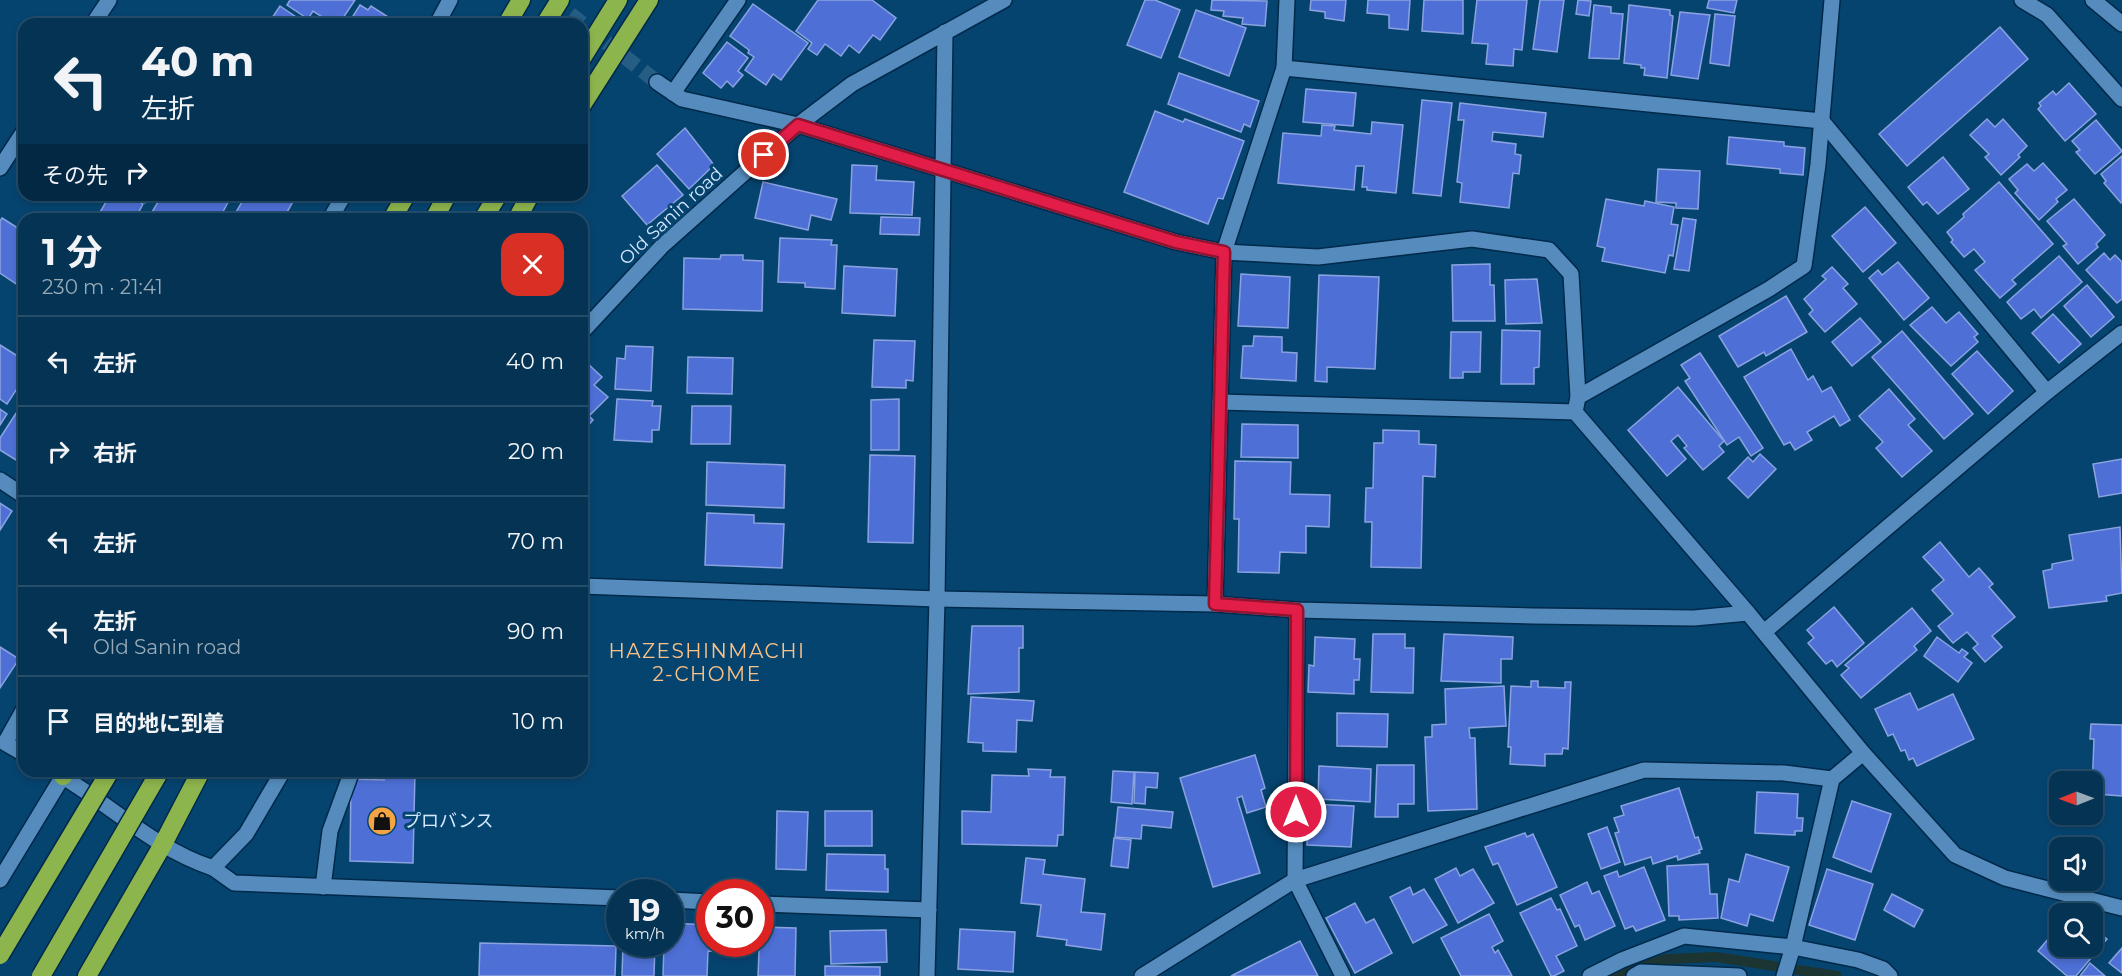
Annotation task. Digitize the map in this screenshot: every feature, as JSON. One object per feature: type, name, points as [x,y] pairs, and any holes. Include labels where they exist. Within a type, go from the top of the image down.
[{"type":"highway","points":[[510,18],[521,0]]},
{"type":"highway","points":[[549,18],[560,0]]},
{"type":"highway","points":[[588,48],[618,0]]},
{"type":"highway","points":[[588,96],[649,0]]},
{"type":"highway","points":[[0,956],[107,777]]},
{"type":"highway","points":[[41,976],[157,777]]},
{"type":"highway","points":[[87,976],[162,846],[198,777]]},
{"type":"street","points":[[97,18],[109,0]]},
{"type":"street","points":[[440,18],[450,0]]},
{"type":"street","points":[[673,93],[738,0]]},
{"type":"street","name":"Old Sanin road","points":[[588,326],[662,246],[798,125],[852,84],[1004,0]]},
{"type":"street","points":[[1215,604],[1224,252],[1284,68],[1287,0]]},
{"type":"street","points":[[1220,402],[1576,404],[1769,289],[1804,266],[1822,121],[1832,0]]},
{"type":"street","points":[[2022,0],[2047,15],[2122,99]]},
{"type":"street","points":[[2093,0],[2122,24]]},
{"type":"street","points":[[927,976],[937,600],[945,32]]},
{"type":"street","points":[[1284,68],[1822,121],[2048,392]]},
{"type":"street","points":[[657,82],[682,99],[798,125],[1176,242],[1224,252],[1318,257],[1472,239],[1549,250],[1570,274],[1576,404],[1863,753],[1955,855],[2004,878],[2122,908]]},
{"type":"street","points":[[0,168],[18,140]]},
{"type":"street","points":[[1764,632],[2048,392],[2122,333]]},
{"type":"street","points":[[0,480],[18,492]]},
{"type":"street","points":[[588,586],[937,600],[1215,604],[1297,610],[1694,618],[1748,613]]},
{"type":"street","points":[[1297,610],[1295,880],[1343,976]]},
{"type":"street","points":[[18,719],[4,743],[18,751]]},
{"type":"street","points":[[1784,976],[1793,947],[1832,779],[1863,753]]},
{"type":"street","points":[[1142,976],[1295,880],[1644,770],[1784,773],[1832,779]]},
{"type":"street","points":[[0,879],[58,777]]},
{"type":"street","points":[[66,777],[162,846],[187,860],[213,868],[234,884],[606,897]]},
{"type":"street","points":[[213,868],[246,834],[279,777]]},
{"type":"street","points":[[323,887],[330,831],[350,777]]},
{"type":"street","points":[[774,904],[928,910]]},
{"type":"street","points":[[1590,976],[1622,960],[1684,936],[1793,947],[1858,960],[1883,969],[1890,976]]},
{"type":"street","points":[[1634,976],[1641,972],[1739,976]]},
{"type":"building","points":[[290,0],[355,0],[343,18],[324,18],[313,11],[306,18],[287,5]]},
{"type":"building","points":[[818,0],[872,0],[896,18],[880,40],[873,35],[859,53],[849,45],[841,56],[825,44],[817,55],[808,49],[812,43],[796,31]]},
{"type":"building","points":[[1145,0],[1155,0],[1180,10],[1161,58],[1127,45]]},
{"type":"building","points":[[1212,0],[1267,1],[1265,26],[1242,24],[1243,18],[1223,16],[1224,11],[1211,10]]},
{"type":"building","points":[[1311,0],[1346,0],[1344,21],[1325,18],[1325,12],[1310,10]]},
{"type":"building","points":[[1368,0],[1410,0],[1408,30],[1389,28],[1389,15],[1367,13]]},
{"type":"building","points":[[1424,0],[1463,0],[1463,34],[1422,31]]},
{"type":"building","points":[[1477,0],[1527,0],[1522,50],[1514,49],[1513,66],[1486,64],[1488,44],[1472,43]]},
{"type":"building","points":[[1540,0],[1564,0],[1557,52],[1533,49]]},
{"type":"building","points":[[1578,0],[1591,1],[1589,16],[1576,14]]},
{"type":"building","points":[[1709,0],[1737,0],[1734,13],[1707,8]]},
{"type":"building","points":[[753,4],[808,43],[781,80],[773,74],[766,85],[745,70],[754,57],[748,53],[749,50],[730,36]]},
{"type":"building","points":[[360,5],[368,10],[371,6],[390,18],[352,18]]},
{"type":"building","points":[[1594,5],[1611,7],[1611,13],[1623,14],[1619,59],[1589,58]]},
{"type":"building","points":[[1629,5],[1670,10],[1670,15],[1673,16],[1667,78],[1644,75],[1645,68],[1641,68],[1641,65],[1624,63]]},
{"type":"building","points":[[280,6],[298,18],[272,18]]},
{"type":"building","points":[[1196,10],[1246,28],[1229,76],[1179,57]]},
{"type":"building","points":[[1680,12],[1710,15],[1698,79],[1671,75]]},
{"type":"building","points":[[1715,14],[1735,16],[1729,66],[1710,63]]},
{"type":"building","points":[[2000,27],[2028,59],[1907,166],[1879,134]]},
{"type":"building","points":[[727,42],[748,58],[738,71],[743,75],[733,87],[727,81],[721,88],[703,73]]},
{"type":"building","points":[[1179,73],[1259,101],[1250,127],[1244,124],[1241,132],[1168,104]]},
{"type":"building","points":[[2069,83],[2096,114],[2065,141],[2038,109],[2041,106],[2039,103],[2053,91],[2056,95]]},
{"type":"building","points":[[1306,89],[1356,93],[1353,126],[1303,122]]},
{"type":"building","points":[[1422,100],[1452,103],[1441,196],[1413,193]]},
{"type":"building","points":[[1460,103],[1546,113],[1543,137],[1493,132],[1492,141],[1516,144],[1515,154],[1521,155],[1519,174],[1513,173],[1509,208],[1460,202],[1462,183],[1457,182],[1464,120],[1458,120]]},
{"type":"building","points":[[1155,111],[1183,122],[1185,119],[1244,141],[1223,199],[1218,198],[1208,224],[1124,192]]},
{"type":"building","points":[[1987,119],[1995,127],[2003,119],[2027,146],[2018,155],[2020,157],[2001,175],[1985,157],[1989,154],[1970,135]]},
{"type":"building","points":[[2096,120],[2122,151],[2095,174],[2076,152],[2080,150],[2072,141]]},
{"type":"building","points":[[1372,122],[1403,125],[1396,193],[1367,190],[1367,187],[1362,187],[1364,166],[1356,166],[1354,190],[1278,183],[1283,133],[1321,136],[1322,125],[1335,126],[1334,130],[1371,134]]},
{"type":"building","points":[[685,128],[714,165],[689,189],[657,154]]},
{"type":"building","points":[[1729,137],[1784,142],[1784,146],[1805,148],[1803,175],[1780,173],[1780,169],[1727,164]]},
{"type":"building","points":[[2122,156],[2121,203],[2104,183],[2106,181],[2101,174]]},
{"type":"building","points":[[1943,157],[1969,189],[1938,214],[1927,202],[1923,205],[1908,187]]},
{"type":"building","points":[[2043,163],[2067,190],[2056,199],[2058,202],[2039,220],[2015,193],[2018,190],[2009,179],[2027,164],[2034,171]]},
{"type":"building","points":[[657,165],[683,195],[647,225],[622,196]]},
{"type":"building","points":[[852,165],[877,166],[876,180],[914,182],[912,215],[850,213]]},
{"type":"building","points":[[1658,169],[1700,171],[1698,209],[1676,208],[1676,203],[1656,202]]},
{"type":"building","points":[[763,182],[837,199],[831,220],[811,215],[808,230],[755,218]]},
{"type":"building","points":[[1999,182],[2053,244],[2012,280],[2016,284],[2000,298],[1975,270],[1985,262],[1974,249],[1964,257],[1951,242],[1953,240],[1947,232],[1964,217],[1963,214]]},
{"type":"building","points":[[1606,199],[1644,206],[1645,201],[1674,207],[1671,224],[1678,225],[1673,256],[1669,255],[1665,273],[1602,261],[1605,248],[1597,246]]},
{"type":"building","points":[[2074,199],[2105,235],[2096,244],[2098,247],[2078,264],[2063,246],[2067,244],[2047,221]]},
{"type":"building","points":[[107,201],[138,201],[143,204],[138,213],[100,213]]},
{"type":"building","points":[[158,201],[229,201],[222,213],[152,213]]},
{"type":"building","points":[[242,201],[293,201],[286,213],[236,213]]},
{"type":"building","points":[[1865,207],[1896,243],[1863,272],[1832,236]]},
{"type":"building","points":[[881,217],[920,218],[919,235],[880,234]]},
{"type":"building","points":[[2,218],[18,228],[18,285],[0,273],[0,221]]},
{"type":"building","points":[[1683,218],[1696,220],[1689,271],[1674,269]]},
{"type":"building","points":[[780,238],[832,240],[831,245],[837,245],[835,289],[805,287],[805,283],[778,282]]},
{"type":"building","points":[[2104,253],[2110,260],[2115,255],[2122,262],[2122,299],[2117,303],[2086,270]]},
{"type":"building","points":[[721,255],[743,255],[743,260],[763,261],[762,311],[683,309],[684,258],[720,259]]},
{"type":"building","points":[[2059,256],[2082,282],[2041,318],[2034,309],[2021,319],[2007,302]]},
{"type":"building","points":[[1898,262],[1929,298],[1904,320],[1869,278],[1878,270],[1882,275]]},
{"type":"building","points":[[1490,264],[1490,285],[1494,285],[1495,321],[1453,321],[1452,265]]},
{"type":"building","points":[[844,266],[897,269],[895,316],[842,313]]},
{"type":"building","points":[[1832,267],[1848,284],[1843,288],[1857,304],[1825,332],[1809,314],[1813,310],[1804,299],[1826,279],[1822,276]]},
{"type":"building","points":[[1241,274],[1290,277],[1288,328],[1238,326]]},
{"type":"building","points":[[1319,275],[1379,277],[1375,369],[1327,367],[1327,382],[1315,381]]},
{"type":"building","points":[[1537,279],[1542,323],[1506,324],[1505,280]]},
{"type":"building","points":[[2087,285],[2114,317],[2091,337],[2064,306]]},
{"type":"building","points":[[1786,296],[1807,332],[1766,356],[1764,352],[1738,367],[1719,336]]},
{"type":"building","points":[[1932,307],[1946,323],[1959,312],[1978,334],[1974,337],[1978,342],[1951,366],[1910,325]]},
{"type":"building","points":[[2053,314],[2081,344],[2059,363],[2032,333]]},
{"type":"building","points":[[1860,318],[1881,342],[1852,366],[1832,342]]},
{"type":"building","points":[[1502,330],[1540,331],[1539,367],[1534,368],[1534,384],[1501,384]]},
{"type":"building","points":[[1902,331],[1973,414],[1944,439],[1872,357]]},
{"type":"building","points":[[1451,332],[1481,332],[1480,372],[1463,372],[1463,378],[1450,378]]},
{"type":"building","points":[[1254,336],[1282,337],[1282,352],[1297,353],[1296,381],[1241,378],[1243,346],[1253,346]]},
{"type":"building","points":[[874,340],[915,341],[913,381],[906,380],[906,388],[872,387]]},
{"type":"building","points":[[0,345],[18,356],[18,387],[7,404],[0,399]]},
{"type":"building","points":[[626,346],[653,347],[651,391],[615,389],[617,358],[625,359]]},
{"type":"building","points":[[1791,349],[1808,380],[1813,376],[1822,392],[1831,387],[1850,420],[1840,426],[1834,416],[1807,432],[1812,440],[1795,450],[1790,442],[1784,445],[1744,377]]},
{"type":"building","points":[[1977,351],[2013,391],[1988,414],[1952,374]]},
{"type":"building","points":[[1700,353],[1763,448],[1751,456],[1739,437],[1727,445],[1685,381],[1690,378],[1681,365]]},
{"type":"building","points":[[688,357],[733,358],[732,394],[687,393]]},
{"type":"building","points":[[588,364],[602,377],[594,385],[608,397],[589,416],[593,420],[588,425]]},
{"type":"building","points":[[1678,387],[1724,441],[1719,446],[1724,452],[1703,470],[1684,448],[1687,446],[1678,435],[1671,441],[1686,459],[1667,476],[1628,430]]},
{"type":"building","points":[[1889,389],[1915,419],[1908,425],[1932,451],[1902,477],[1876,448],[1883,442],[1859,416]]},
{"type":"building","points":[[617,399],[653,401],[652,406],[661,406],[659,430],[652,430],[652,442],[614,440]]},
{"type":"building","points":[[899,399],[899,450],[871,450],[871,400]]},
{"type":"building","points":[[692,406],[731,406],[730,444],[691,444]]},
{"type":"building","points":[[0,409],[7,414],[0,425]]},
{"type":"building","points":[[18,410],[18,461],[0,450],[0,438]]},
{"type":"building","points":[[1242,424],[1298,425],[1298,458],[1241,457]]},
{"type":"building","points":[[1383,430],[1419,431],[1419,444],[1436,445],[1435,477],[1423,476],[1421,568],[1371,567],[1372,522],[1365,522],[1366,488],[1373,488],[1374,443],[1383,443]]},
{"type":"building","points":[[1760,454],[1776,469],[1748,498],[1728,478],[1748,457],[1753,462]]},
{"type":"building","points":[[870,455],[915,456],[913,543],[868,542]]},
{"type":"building","points":[[2122,459],[2122,493],[2099,497],[2093,464]]},
{"type":"building","points":[[1235,461],[1291,462],[1290,494],[1330,495],[1329,527],[1306,526],[1306,553],[1280,552],[1279,573],[1238,572],[1239,519],[1234,519]]},
{"type":"building","points":[[707,462],[785,465],[784,508],[706,505]]},
{"type":"building","points":[[0,503],[12,511],[0,530]]},
{"type":"building","points":[[707,513],[754,515],[754,523],[784,524],[782,568],[705,565]]},
{"type":"building","points":[[2120,527],[2122,593],[2106,596],[2107,601],[2049,608],[2043,571],[2052,569],[2052,564],[2073,560],[2069,535]]},
{"type":"building","points":[[1940,542],[1969,577],[1979,568],[1993,584],[1989,587],[2015,617],[1992,636],[2002,647],[1985,662],[1973,648],[1978,644],[1967,632],[1953,643],[1938,626],[1953,614],[1932,590],[1944,580],[1923,557]]},
{"type":"building","points":[[1834,607],[1864,643],[1837,667],[1832,660],[1826,664],[1808,643],[1814,638],[1807,630]]},
{"type":"building","points":[[1912,608],[1931,631],[1914,646],[1917,650],[1861,698],[1841,675],[1849,668],[1845,665]]},
{"type":"building","points":[[972,626],[1023,626],[1023,648],[1019,648],[1019,692],[968,694]]},
{"type":"building","points":[[1373,634],[1405,634],[1405,648],[1414,648],[1413,693],[1371,692]]},
{"type":"building","points":[[1444,634],[1513,637],[1512,659],[1501,659],[1501,683],[1441,681]]},
{"type":"building","points":[[1315,637],[1355,639],[1354,659],[1360,659],[1359,680],[1354,680],[1354,694],[1308,692],[1309,665],[1314,666]]},
{"type":"building","points":[[1937,637],[1959,653],[1962,649],[1968,653],[1964,657],[1972,663],[1958,682],[1924,656]]},
{"type":"building","points":[[0,647],[18,661],[0,688]]},
{"type":"building","points":[[1531,681],[1538,681],[1538,687],[1565,688],[1565,682],[1571,682],[1568,749],[1563,748],[1562,754],[1545,754],[1545,766],[1510,764],[1511,747],[1508,747],[1511,686],[1531,687]]},
{"type":"building","points":[[1504,686],[1506,726],[1469,728],[1470,738],[1475,738],[1477,809],[1428,811],[1425,737],[1432,737],[1432,725],[1446,724],[1445,689]]},
{"type":"building","points":[[1910,693],[1918,710],[1953,694],[1974,739],[1917,766],[1913,758],[1909,760],[1905,750],[1901,751],[1893,734],[1888,736],[1875,709]]},
{"type":"building","points":[[971,697],[1034,701],[1032,721],[1017,720],[1016,752],[983,751],[983,743],[968,742]]},
{"type":"building","points":[[1337,713],[1388,714],[1387,747],[1337,746]]},
{"type":"building","points":[[2091,724],[2122,725],[2122,796],[2103,795],[2103,771],[2093,771],[2094,739],[2090,739]]},
{"type":"building","points":[[1255,755],[1265,788],[1261,790],[1266,807],[1247,813],[1242,796],[1237,798],[1260,873],[1213,887],[1180,778]]},
{"type":"building","points":[[1377,765],[1414,765],[1414,804],[1398,804],[1398,817],[1375,817]]},
{"type":"building","points":[[1319,766],[1371,769],[1370,802],[1318,799]]},
{"type":"building","points":[[1028,769],[1051,770],[1050,777],[1065,777],[1063,835],[1058,835],[1057,846],[962,844],[962,811],[991,812],[992,775],[1029,776]]},
{"type":"building","points":[[1113,771],[1134,772],[1132,804],[1111,802]]},
{"type":"building","points":[[1135,772],[1158,773],[1157,788],[1146,787],[1145,804],[1134,803]]},
{"type":"building","name":"プロバンス","points":[[384,777],[415,777],[413,863],[350,861],[351,779],[384,780]]},
{"type":"building","points":[[1679,788],[1695,838],[1698,837],[1702,849],[1699,850],[1700,853],[1678,860],[1677,856],[1653,864],[1651,857],[1625,865],[1615,833],[1619,832],[1614,818],[1624,815],[1621,806]]},
{"type":"building","points":[[1757,792],[1798,794],[1797,818],[1803,818],[1802,831],[1795,831],[1795,835],[1755,833]]},
{"type":"building","points":[[1852,801],[1891,814],[1871,872],[1833,857]]},
{"type":"building","points":[[1309,804],[1354,806],[1351,847],[1307,845]]},
{"type":"building","points":[[1118,807],[1173,812],[1171,828],[1142,825],[1141,839],[1115,837]]},
{"type":"building","points":[[777,811],[808,812],[806,870],[776,869]]},
{"type":"building","points":[[825,811],[872,811],[872,846],[825,846]]},
{"type":"building","points":[[1607,827],[1620,862],[1601,869],[1588,834]]},
{"type":"building","points":[[1525,833],[1527,837],[1533,834],[1557,887],[1517,905],[1498,863],[1493,865],[1485,847]]},
{"type":"building","points":[[1114,838],[1131,840],[1128,868],[1111,866]]},
{"type":"building","points":[[827,854],[885,855],[885,869],[888,869],[888,892],[826,890]]},
{"type":"building","points":[[1746,854],[1789,867],[1773,921],[1750,914],[1747,926],[1721,918],[1729,879],[1739,882]]},
{"type":"building","points":[[1026,858],[1045,860],[1043,874],[1085,879],[1081,912],[1105,914],[1101,950],[1066,945],[1067,940],[1037,936],[1041,905],[1021,903]]},
{"type":"building","points":[[1708,864],[1710,894],[1717,894],[1718,918],[1679,920],[1679,916],[1669,916],[1667,866]]},
{"type":"building","points":[[1644,867],[1665,920],[1636,931],[1633,926],[1625,929],[1604,876],[1617,871],[1619,877]]},
{"type":"building","points":[[1456,868],[1460,876],[1473,869],[1494,903],[1458,923],[1435,879]]},
{"type":"building","points":[[1827,869],[1873,884],[1855,940],[1809,925]]},
{"type":"building","points":[[1587,882],[1592,894],[1599,891],[1615,926],[1585,940],[1579,925],[1575,927],[1560,895]]},
{"type":"building","points":[[1410,887],[1413,895],[1424,889],[1447,925],[1413,943],[1390,897]]},
{"type":"building","points":[[1892,894],[1923,910],[1914,927],[1884,910]]},
{"type":"building","points":[[1551,898],[1557,910],[1560,909],[1577,946],[1556,956],[1564,971],[1554,976],[1551,976],[1520,913]]},
{"type":"building","points":[[1355,903],[1366,923],[1374,919],[1392,953],[1355,973],[1326,918]]},
{"type":"building","points":[[1489,914],[1503,941],[1492,947],[1495,953],[1498,950],[1512,976],[1461,976],[1441,938]]},
{"type":"building","points":[[684,924],[696,924],[696,957],[708,957],[707,976],[663,976],[664,957],[684,957]]},
{"type":"building","points":[[774,927],[796,928],[795,976],[758,976],[759,957],[774,957]]},
{"type":"building","points":[[960,929],[1015,932],[1013,972],[958,969]]},
{"type":"building","points":[[886,930],[887,962],[831,964],[830,931]]},
{"type":"building","points":[[2049,938],[2049,957],[2092,957],[2076,976],[2067,976],[2038,951]]},
{"type":"building","points":[[1300,941],[1318,976],[1231,976]]},
{"type":"building","points":[[480,943],[606,946],[606,957],[616,957],[615,976],[479,976]]},
{"type":"building","points":[[2122,948],[2122,973],[2109,963]]},
{"type":"building","points":[[623,957],[655,957],[654,976],[622,976]]},
{"type":"building","points":[[2090,963],[2105,976],[2080,976]]},
{"type":"building","points":[[825,966],[880,967],[880,976],[825,976]]},
{"type":"waterway","points":[[1608,976],[1667,959],[1716,957],[1837,976]]},
{"type":"tunnel","points":[[552,0],[575,18]]},
{"type":"tunnel","points":[[588,28],[657,82]]},
{"type":"place","name":"プロバンス","points":[[382,821]]},
{"type":"district","name":"HAZESHINMACHI 2-CHOME","points":[[707,662]]},
{"type":"route","points":[[764,155],[798,125],[1176,242],[1224,252],[1215,604],[1297,610],[1296,812]]}]
